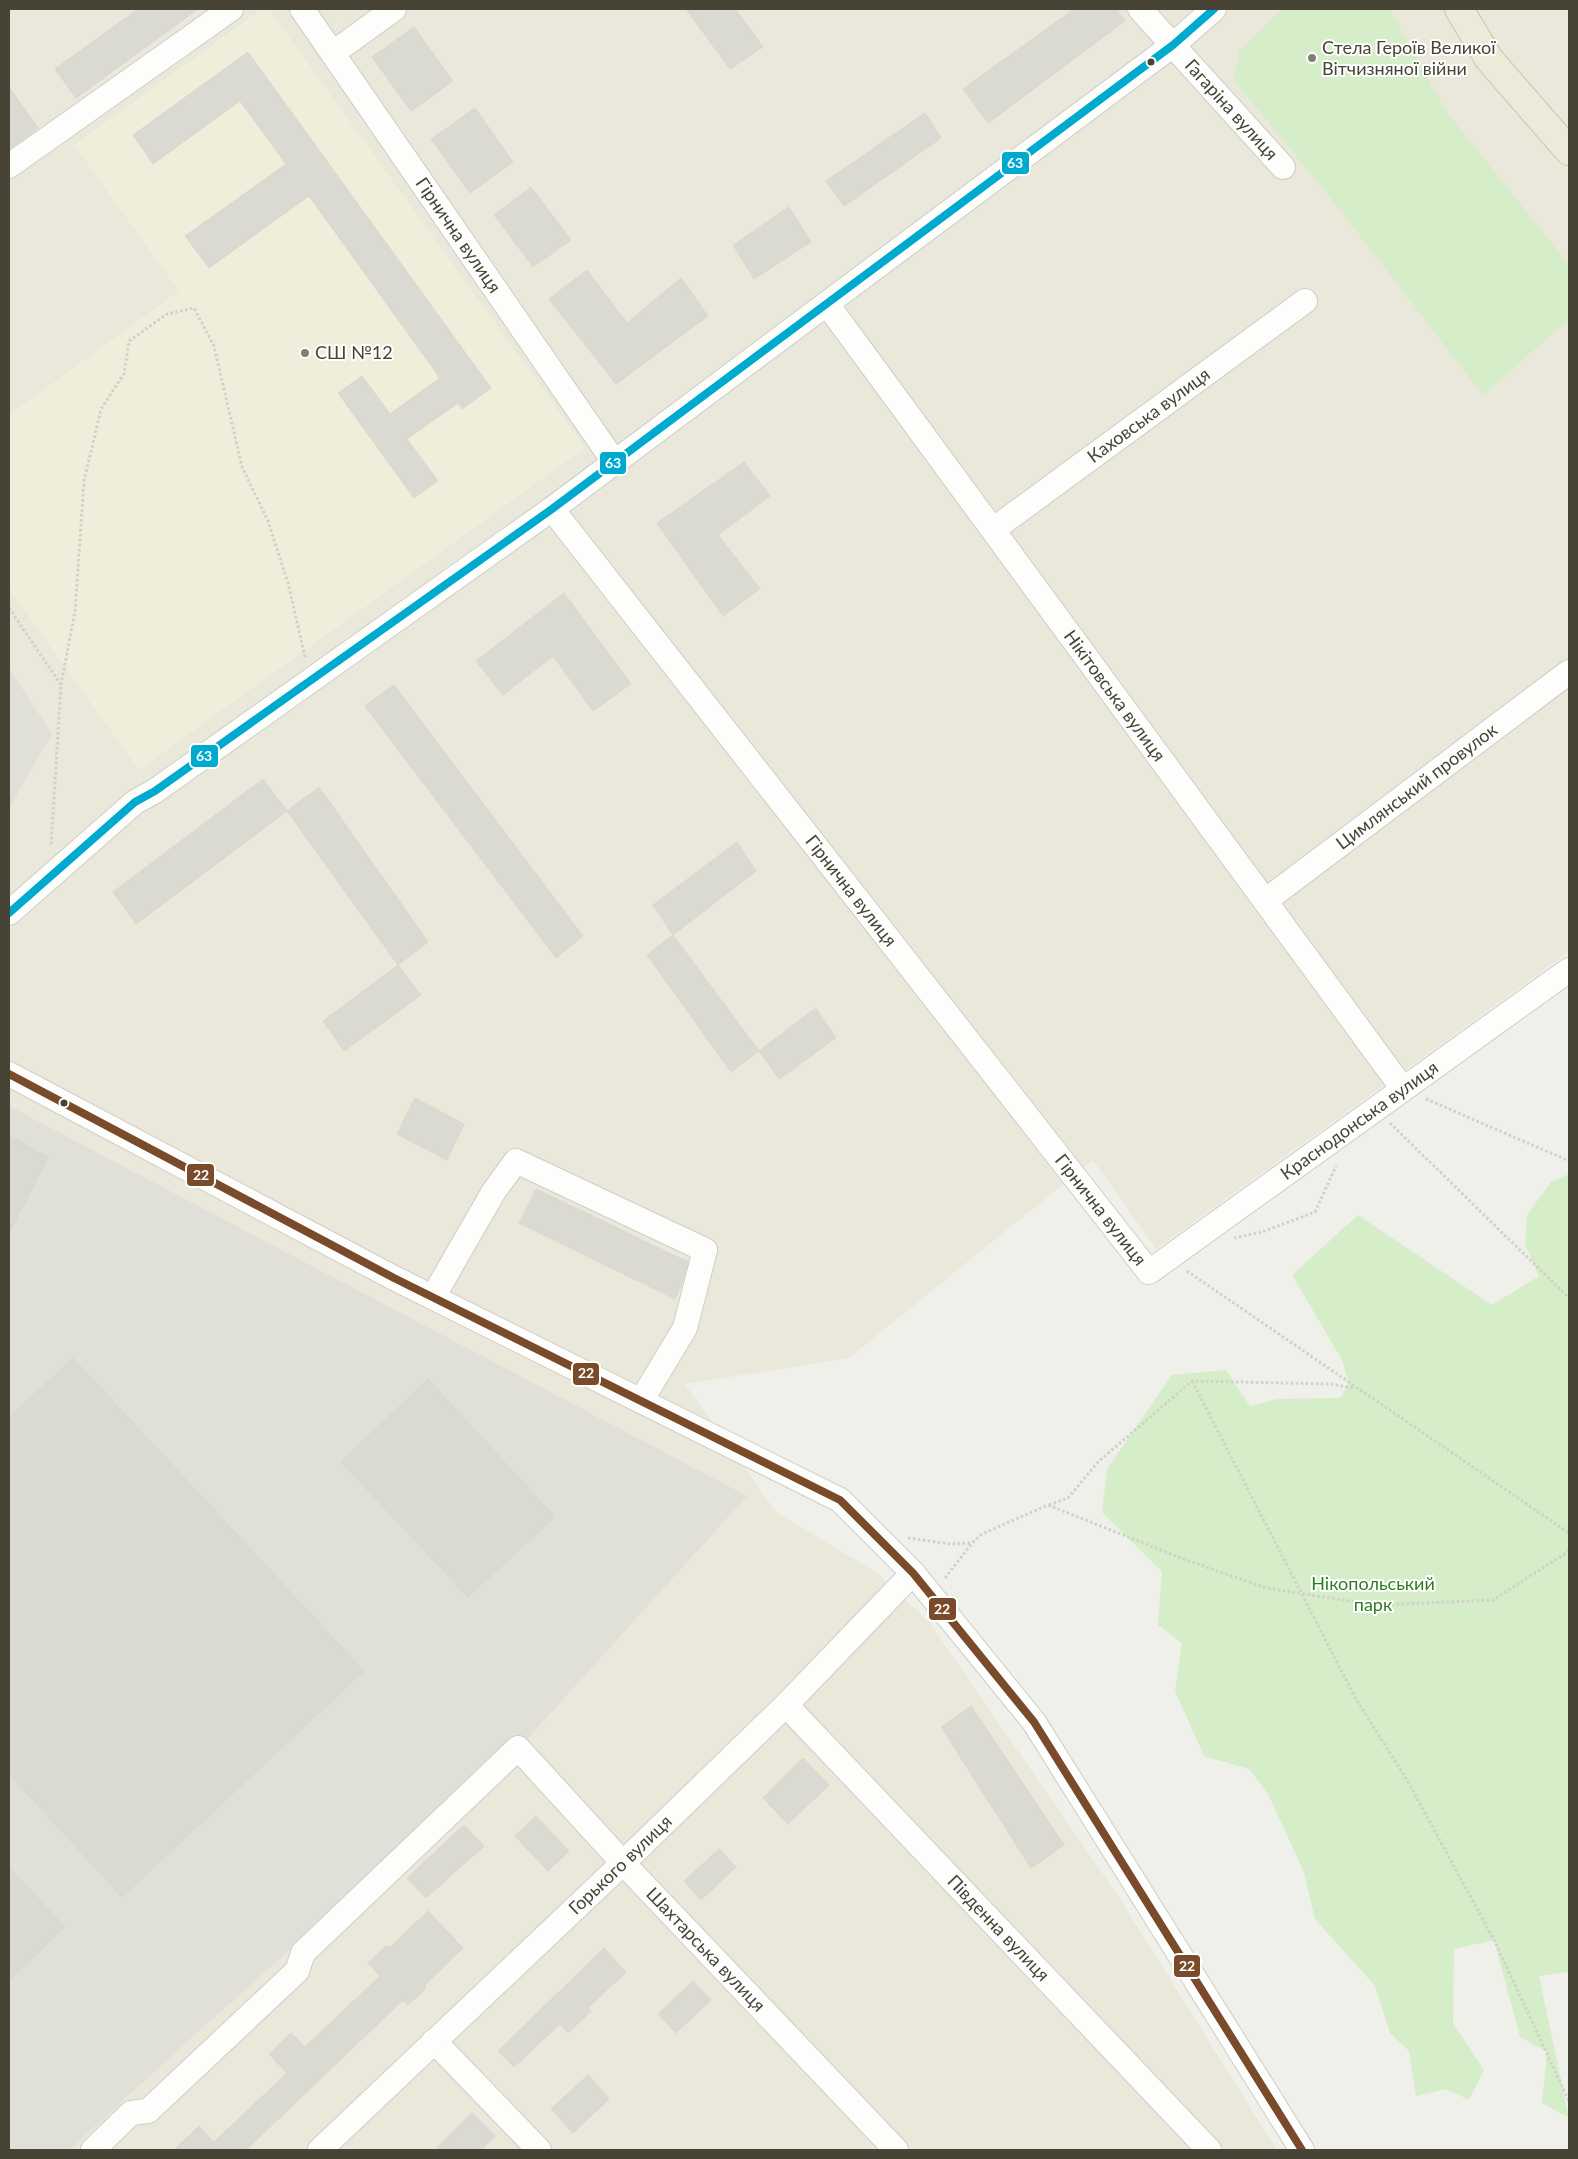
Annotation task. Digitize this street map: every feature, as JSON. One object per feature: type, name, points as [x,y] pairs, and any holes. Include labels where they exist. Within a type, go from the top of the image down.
[{"type":"highway","points":[[1459,9],[1489,59],[1569,151]]},
{"type":"street","points":[[9,166],[231,9]]},
{"type":"street","name":"Гірнична вулиця","points":[[302,9],[615,463]]},
{"type":"street","points":[[333,52],[394,9]]},
{"type":"street","name":"Гагаріна вулиця","points":[[1140,9],[1283,167]]},
{"type":"street","points":[[9,913],[135,802],[155,791],[309,680],[552,510],[1172,45],[1214,9]]},
{"type":"street","name":"Каховська вулиця","points":[[994,529],[1305,301]]},
{"type":"street","name":"Нікітовська вулиця","points":[[827,304],[994,529],[1403,1089]]},
{"type":"street","name":"Гірнична вулиця","points":[[552,510],[1149,1272]]},
{"type":"street","name":"Цимлянський провулок","points":[[1265,900],[1569,672]]},
{"type":"street","name":"Краснодонська вулиця","points":[[1149,1272],[1569,970]]},
{"type":"street","points":[[9,1074],[432,1297],[840,1500],[913,1573],[1034,1722],[1302,2150]]},
{"type":"street","points":[[432,1297],[494,1191],[516,1161],[705,1250],[685,1328],[641,1401]]},
{"type":"street","name":"Горького вулиця","points":[[320,2150],[786,1706],[913,1573]]},
{"type":"street","name":"Південна вулиця","points":[[786,1706],[1209,2150]]},
{"type":"street","name":"Шахтарська вулиця","points":[[93,2150],[132,2113],[148,2111],[297,1971],[303,1953],[518,1748],[623,1863],[896,2150]]},
{"type":"street","points":[[434,2041],[539,2150]]},
{"type":"path","points":[[50,878],[61,685],[75,611],[84,480],[102,409],[124,374],[129,341],[167,314],[194,308],[214,346],[242,467],[268,521],[296,611],[309,680]]},
{"type":"path","points":[[9,608],[61,685]]},
{"type":"path","points":[[1403,1089],[1569,1161]]},
{"type":"path","points":[[1376,1108],[1569,1298]]},
{"type":"path","points":[[1225,1240],[1262,1232],[1315,1212],[1336,1166],[1333,1139]]},
{"type":"path","points":[[1168,1258],[1569,1533]]},
{"type":"path","points":[[931,1595],[972,1543],[982,1534],[1068,1498],[1098,1462],[1192,1381],[1331,1384],[1357,1388]]},
{"type":"path","points":[[1192,1381],[1356,1699],[1407,1780],[1494,1940],[1569,2101]]},
{"type":"path","points":[[1048,1505],[1186,1560],[1266,1588],[1376,1605],[1494,1600],[1569,1551]]},
{"type":"path","points":[[878,1538],[911,1538],[951,1544],[972,1543]]},
{"type":"shaded area","points":[[9,9],[1569,9],[1569,952],[1156,1249],[1093,1160],[849,1358],[685,1384],[776,1512],[877,1573],[929,1622],[1120,1899],[1277,2150],[9,2150]]},
{"type":"shaded area","name":"СШ №12","points":[[262,9],[269,9],[585,448],[139,770],[9,589],[9,415],[179,291],[74,145]]},
{"type":"shaded area","points":[[9,669],[52,734],[9,808]]},
{"type":"shaded area","points":[[9,1106],[747,1496],[528,1738],[202,2028],[69,2150],[9,2150]]},
{"type":"green space","points":[[1283,9],[1390,9],[1445,110],[1569,265],[1569,319],[1483,395],[1330,197],[1233,79],[1239,51]]},
{"type":"green space","name":"Нікопольський парк","points":[[1569,1174],[1569,1972],[1539,1976],[1569,2118],[1542,2103],[1547,2052],[1520,2037],[1494,1940],[1454,1949],[1453,2023],[1484,2070],[1469,2100],[1446,2089],[1416,2096],[1409,2051],[1390,2033],[1375,1986],[1315,1919],[1304,1872],[1268,1794],[1249,1769],[1204,1756],[1175,1691],[1182,1643],[1158,1625],[1162,1572],[1102,1512],[1107,1469],[1172,1375],[1226,1370],[1250,1406],[1277,1399],[1340,1398],[1349,1383],[1342,1360],[1292,1275],[1358,1215],[1492,1305],[1539,1276],[1525,1244],[1527,1215],[1551,1182]]},
{"type":"building","points":[[138,9],[198,9],[76,98],[55,69]]},
{"type":"building","points":[[686,9],[735,9],[763,47],[730,69]]},
{"type":"building","points":[[1074,9],[1116,9],[1125,21],[988,123],[963,89]]},
{"type":"building","points":[[414,27],[453,81],[411,111],[372,57]]},
{"type":"building","points":[[248,52],[491,388],[462,409],[458,403],[407,439],[438,481],[414,498],[338,393],[362,376],[390,414],[440,378],[309,196],[209,268],[185,236],[286,164],[240,101],[153,164],[133,135]]},
{"type":"building","points":[[9,87],[38,128],[9,149]]},
{"type":"building","points":[[475,108],[513,162],[470,193],[431,139]]},
{"type":"building","points":[[925,113],[941,138],[844,206],[826,181]]},
{"type":"building","points":[[531,187],[571,240],[533,267],[494,215]]},
{"type":"building","points":[[789,207],[811,242],[754,279],[733,245]]},
{"type":"building","points":[[587,270],[627,323],[681,278],[708,316],[616,384],[549,299]]},
{"type":"building","points":[[744,462],[770,496],[718,535],[760,589],[723,616],[657,523]]},
{"type":"building","points":[[564,593],[631,684],[593,711],[553,656],[503,695],[476,661]]},
{"type":"building","points":[[394,685],[583,936],[556,958],[365,706]]},
{"type":"building","points":[[263,779],[287,811],[136,924],[113,892]]},
{"type":"building","points":[[319,787],[428,942],[398,965],[287,811]]},
{"type":"building","points":[[737,842],[756,871],[673,935],[653,905]]},
{"type":"building","points":[[673,935],[759,1051],[731,1072],[647,955]]},
{"type":"building","points":[[398,965],[421,995],[344,1051],[323,1021]]},
{"type":"building","points":[[816,1008],[836,1038],[779,1079],[759,1051]]},
{"type":"building","points":[[415,1098],[464,1124],[447,1160],[397,1134]]},
{"type":"building","points":[[9,1136],[48,1157],[9,1233]]},
{"type":"building","points":[[536,1189],[688,1262],[675,1299],[519,1223]]},
{"type":"building","points":[[73,1358],[364,1671],[122,1897],[9,1774],[9,1418]]},
{"type":"building","points":[[428,1379],[555,1517],[468,1597],[341,1462]]},
{"type":"building","points":[[971,1706],[1064,1845],[1031,1868],[941,1727]]},
{"type":"building","points":[[803,1758],[829,1785],[788,1824],[763,1798]]},
{"type":"building","points":[[536,1816],[569,1851],[548,1871],[515,1836]]},
{"type":"building","points":[[464,1825],[484,1846],[426,1898],[407,1878]]},
{"type":"building","points":[[719,1849],[736,1867],[701,1900],[684,1881]]},
{"type":"building","points":[[9,1868],[65,1927],[9,1980]]},
{"type":"building","points":[[428,1911],[463,1948],[424,1986],[426,1988],[408,2005],[403,2000],[246,2150],[174,2150],[199,2126],[214,2142],[287,2073],[269,2054],[291,2033],[305,2047],[380,1976],[368,1963],[386,1946],[389,1948]]},
{"type":"building","points":[[604,1948],[626,1972],[588,2008],[591,2011],[568,2033],[560,2024],[514,2067],[498,2051]]},
{"type":"building","points":[[693,1981],[711,2000],[676,2033],[658,2014]]},
{"type":"building","points":[[588,2075],[609,2099],[573,2133],[551,2109]]},
{"type":"building","points":[[472,2113],[495,2136],[481,2150],[435,2150]]},
{"type":"transit line","name":"63","points":[[9,913],[135,802],[155,791],[552,509],[1173,45],[1214,9]]},
{"type":"transit line","name":"22","points":[[9,1074],[394,1278],[840,1500],[913,1573],[1034,1722],[1302,2150]]},
{"type":"place","name":"Стела Героїв Великої Вітчизняної війни","points":[[1312,58]]},
{"type":"place","name":"СШ №12","points":[[305,353]]}]
